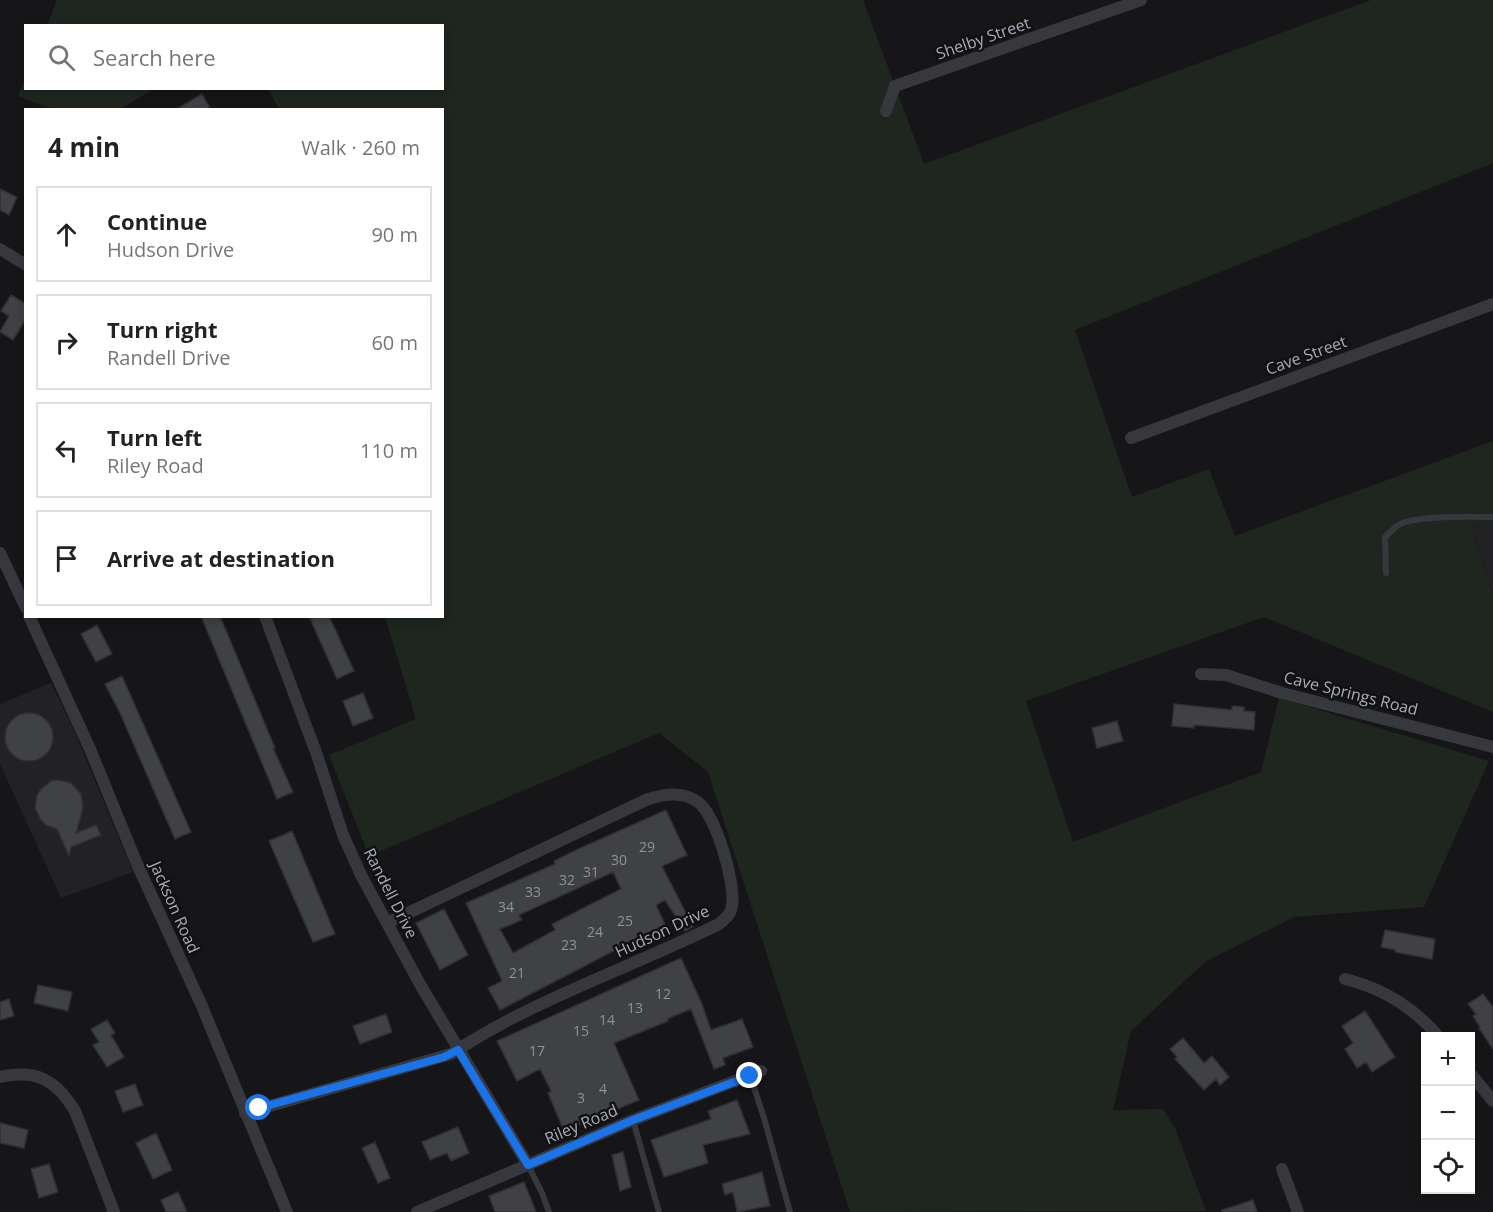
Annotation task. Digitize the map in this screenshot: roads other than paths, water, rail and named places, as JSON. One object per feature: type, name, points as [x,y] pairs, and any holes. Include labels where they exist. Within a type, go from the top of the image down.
[{"type":"street","name":"Shelby Street","points":[[886,111],[895,86],[1141,0]]},
{"type":"street","points":[[0,249],[24,264]]},
{"type":"street","name":"Cave Street","points":[[1131,438],[1493,304]]},
{"type":"street","points":[[0,553],[24,605]]},
{"type":"street","name":"Jackson Road","points":[[30,618],[90,749],[138,864],[201,1004],[287,1212]]},
{"type":"street","name":"Randell Drive","points":[[266,618],[317,755],[343,835],[362,877],[421,986],[528,1165]]},
{"type":"street","name":"Cave Springs Road","points":[[1202,674],[1226,675],[1282,693],[1493,747]]},
{"type":"street","name":"Hudson Drive","points":[[245,1113],[444,1057],[562,994],[719,924],[728,916],[732,908],[733,892],[725,857],[708,812],[699,802],[675,794],[648,799],[387,923]]},
{"type":"street","points":[[1345,979],[1367,984],[1397,1000],[1434,1032]]},
{"type":"street","points":[[0,1077],[16,1073],[44,1079],[55,1085],[66,1097],[75,1111],[114,1212]]},
{"type":"street","name":"Riley Road","points":[[418,1212],[633,1120],[755,1073]]},
{"type":"street","points":[[1475,1079],[1493,1101]]},
{"type":"street","points":[[1282,1169],[1298,1212]]},
{"type":"lane","points":[[1386,573],[1385,537],[1399,525],[1414,520],[1493,517]]},
{"type":"lane","points":[[755,1073],[764,1118],[790,1212]]},
{"type":"lane","points":[[633,1120],[659,1212]]},
{"type":"lane","points":[[528,1165],[549,1212]]}]
